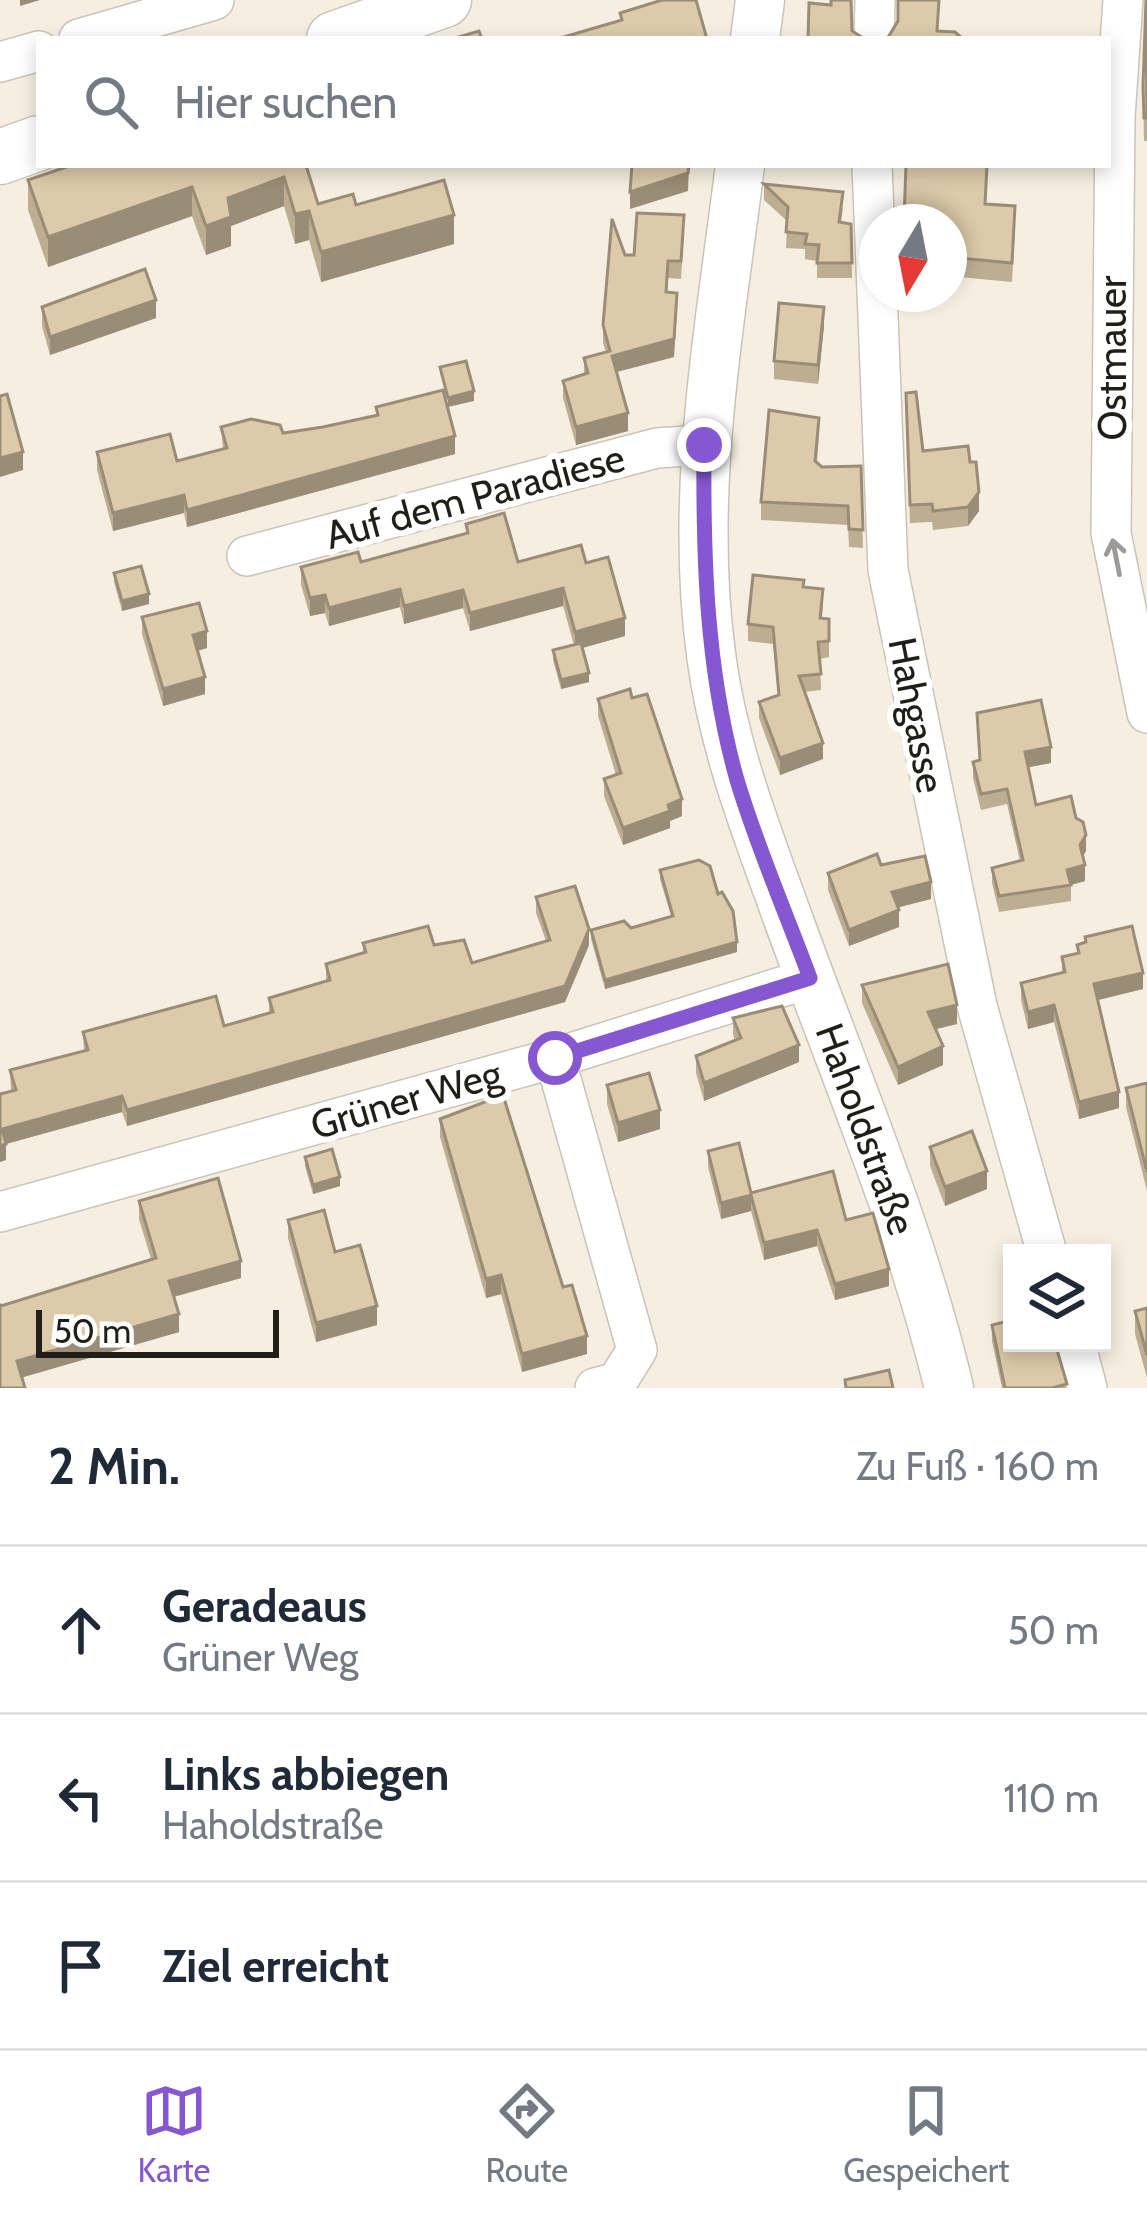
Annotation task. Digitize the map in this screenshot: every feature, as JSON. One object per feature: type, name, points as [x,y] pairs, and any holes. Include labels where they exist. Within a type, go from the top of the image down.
[{"type":"main road","points":[[342,36],[444,0]]},
{"type":"main road","points":[[0,157],[36,144]]},
{"type":"street","points":[[90,36],[214,0]]},
{"type":"street","points":[[755,36],[760,0]]},
{"type":"street","points":[[874,36],[875,0]]},
{"type":"street","name":"Ostmauer","points":[[1123,0],[1115,138],[1111,533],[1147,713]]},
{"type":"street","points":[[0,62],[36,52]]},
{"type":"street","name":"Haholdstraße","points":[[740,168],[704,445],[703,551],[711,655],[737,780],[926,1288],[950,1388]]},
{"type":"street","name":"Hahgasse","points":[[872,168],[888,570],[972,987],[1045,1244]]},
{"type":"street","name":"Auf dem Paradiese","points":[[247,556],[657,448],[704,445]]},
{"type":"street","name":"Grüner Weg","points":[[0,1212],[555,1058],[810,978]]},
{"type":"street","points":[[555,1058],[638,1350],[617,1382],[595,1388]]},
{"type":"street","points":[[1077,1352],[1087,1388]]},
{"type":"building","points":[[662,0],[696,0],[706,36],[567,36],[622,20],[620,13]]},
{"type":"building","points":[[831,0],[851,0],[852,31],[860,36],[808,36],[809,3],[831,5]]},
{"type":"building","points":[[898,0],[939,0],[937,31],[960,36],[889,36],[898,21]]},
{"type":"building","points":[[1146,0],[1147,118],[1144,118],[1143,86]]},
{"type":"building","points":[[63,168],[307,168],[318,204],[353,194],[356,205],[444,180],[454,215],[321,252],[309,211],[295,214],[284,177],[228,198],[231,217],[206,226],[192,187],[48,237],[28,180]]},
{"type":"building","points":[[632,168],[689,168],[688,173],[630,192]]},
{"type":"building","points":[[906,168],[987,168],[985,204],[1015,206],[1012,263],[967,259],[967,204],[905,204]]},
{"type":"building","points":[[764,184],[843,192],[839,222],[851,224],[852,263],[817,263],[819,245],[805,244],[807,234],[786,232],[788,207]]},
{"type":"building","points":[[637,213],[684,215],[681,261],[668,261],[666,292],[677,293],[674,339],[612,356],[628,413],[576,427],[563,381],[588,373],[584,358],[610,351],[603,325],[612,219],[625,255],[634,255]]},
{"type":"building","points":[[145,269],[156,300],[50,337],[42,307]]},
{"type":"building","points":[[779,303],[824,307],[818,365],[774,361]]},
{"type":"building","points":[[466,361],[474,391],[448,398],[440,367]]},
{"type":"building","points":[[443,390],[455,436],[187,510],[184,495],[113,513],[97,452],[170,434],[177,461],[227,448],[221,427],[251,419],[280,425],[283,433],[323,427],[378,415],[376,407]]},
{"type":"building","points":[[916,392],[923,451],[968,446],[970,462],[976,462],[979,492],[968,507],[933,511],[932,504],[910,505],[906,393]]},
{"type":"building","points":[[7,394],[23,452],[0,458],[0,396]]},
{"type":"building","points":[[769,410],[819,418],[815,461],[822,467],[861,466],[863,530],[849,529],[848,506],[761,502]]},
{"type":"building","points":[[504,513],[518,562],[581,545],[586,563],[608,557],[625,618],[575,632],[563,588],[470,613],[463,590],[404,606],[400,589],[329,608],[325,595],[310,598],[301,567],[358,552],[361,562],[468,533],[466,524]]},
{"type":"building","points":[[141,566],[149,594],[122,601],[114,573]]},
{"type":"building","points":[[753,575],[804,580],[803,587],[823,589],[820,618],[829,619],[829,641],[818,642],[821,674],[799,676],[823,743],[780,758],[759,702],[779,695],[773,627],[748,624]]},
{"type":"building","points":[[199,603],[207,631],[193,635],[205,677],[163,689],[142,617]]},
{"type":"building","points":[[581,643],[589,673],[561,680],[553,650]]},
{"type":"building","points":[[630,689],[632,698],[647,694],[682,799],[668,805],[670,811],[623,828],[604,779],[621,773],[598,699]]},
{"type":"building","points":[[1041,700],[1051,747],[1025,752],[1036,805],[1071,796],[1086,835],[1080,845],[1085,865],[1067,870],[1071,885],[999,896],[992,868],[1023,860],[1007,789],[981,794],[973,762],[980,760],[977,713]]},
{"type":"building","points":[[877,854],[881,865],[925,856],[931,882],[892,892],[899,910],[849,930],[828,873]]},
{"type":"building","points":[[699,860],[710,866],[718,894],[722,892],[733,911],[737,942],[605,980],[591,930],[624,921],[631,928],[673,916],[660,870]]},
{"type":"building","points":[[575,886],[589,929],[565,986],[127,1110],[122,1096],[2,1129],[6,1144],[0,1146],[0,1094],[16,1090],[10,1070],[88,1050],[83,1032],[216,996],[224,1026],[273,1012],[269,998],[330,980],[326,964],[366,952],[363,943],[428,926],[434,945],[464,940],[472,963],[550,940],[536,897]]},
{"type":"building","points":[[1132,926],[1143,973],[1094,984],[1119,1092],[1079,1102],[1054,1005],[1028,1012],[1021,983],[1065,972],[1062,957],[1079,953],[1077,945],[1086,942],[1085,937]]},
{"type":"building","points":[[948,964],[957,1005],[928,1012],[943,1046],[898,1067],[862,985]]},
{"type":"building","points":[[782,1006],[799,1045],[704,1083],[696,1056],[741,1038],[733,1018]]},
{"type":"building","points":[[649,1073],[660,1110],[618,1123],[607,1085]]},
{"type":"building","points":[[1147,1083],[1147,1172],[1126,1088]]},
{"type":"building","points":[[503,1095],[563,1287],[572,1285],[587,1336],[522,1354],[501,1275],[486,1279],[440,1119]]},
{"type":"building","points":[[972,1131],[987,1171],[945,1187],[930,1147]]},
{"type":"building","points":[[739,1143],[751,1193],[833,1171],[846,1220],[873,1213],[889,1269],[835,1284],[817,1230],[764,1243],[751,1195],[721,1203],[708,1151]]},
{"type":"building","points":[[332,1149],[340,1177],[313,1185],[305,1157]]},
{"type":"building","points":[[218,1178],[241,1261],[169,1281],[179,1314],[17,1361],[25,1388],[0,1388],[0,1304],[156,1258],[139,1201]]},
{"type":"building","points":[[324,1210],[335,1252],[360,1245],[377,1306],[316,1323],[288,1220]]},
{"type":"building","points":[[1147,1308],[1147,1355],[1135,1311]]},
{"type":"building","points":[[1003,1322],[1003,1352],[1058,1352],[1067,1384],[1005,1388],[992,1325]]},
{"type":"building","points":[[889,1370],[893,1388],[846,1388],[845,1380]]},
{"type":"route","points":[[555,1058],[810,978],[737,780],[711,655],[703,551],[704,445]]}]
